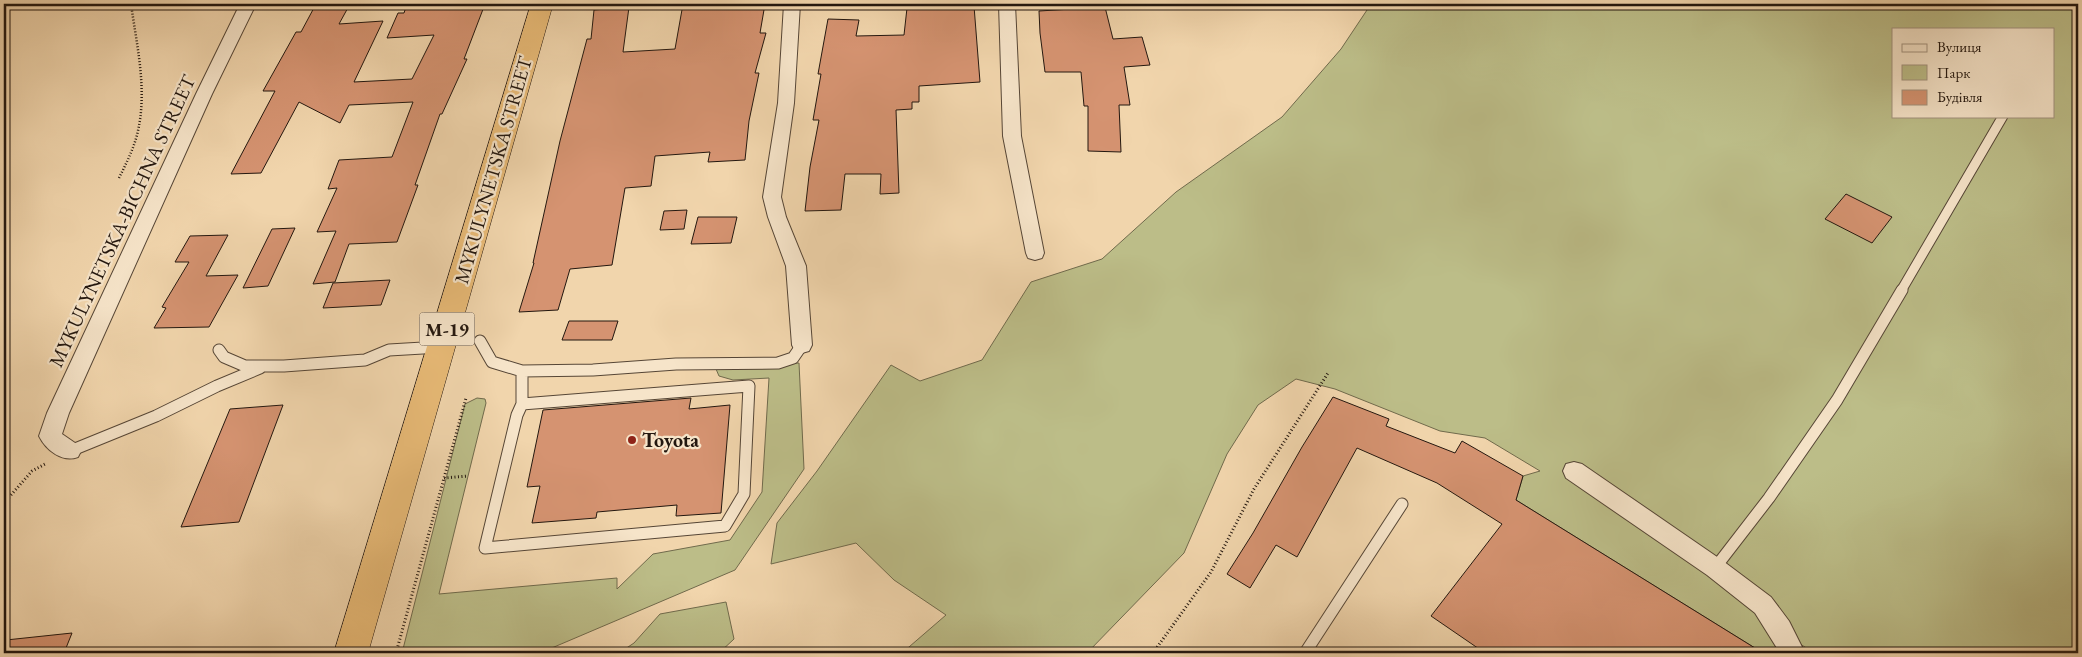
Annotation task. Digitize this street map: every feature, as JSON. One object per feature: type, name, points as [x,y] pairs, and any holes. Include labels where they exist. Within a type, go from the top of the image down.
[{"type":"highway","name":"MYKULYNETSKA STREET","points":[[351,653],[542,4]]},
{"type":"street","name":"MYKULYNETSKA-BICHNA STREET","points":[[70,451],[59,445],[50,436],[58,413],[204,94],[248,4]]},
{"type":"street","points":[[792,4],[786,103],[772,197],[777,217],[796,266],[802,345]]},
{"type":"street","points":[[1008,4],[1012,136],[1034,253]]},
{"type":"street","points":[[1574,471],[1715,568],[1763,605],[1794,653]]},
{"type":"lane","points":[[1715,568],[1769,498],[1837,400],[2002,118]]},
{"type":"lane","points":[[480,341],[492,362],[522,372],[593,370],[676,364],[778,363],[793,360],[802,345]]},
{"type":"lane","points":[[219,350],[224,358],[245,366],[264,366],[331,364],[364,360],[389,350],[441,347]]},
{"type":"lane","points":[[70,451],[156,416],[217,386],[245,376],[264,366]]},
{"type":"lane","points":[[522,372],[522,404],[516,415],[485,548],[725,526],[744,494],[749,386],[522,404]]},
{"type":"lane","points":[[1305,653],[1402,504]]},
{"type":"path","points":[[119,178],[131,152],[140,124],[140,83],[131,4]]},
{"type":"path","points":[[1153,653],[1211,572],[1254,489],[1328,373]]},
{"type":"path","points":[[396,653],[466,398]]},
{"type":"path","points":[[4,503],[32,471],[70,451]]},
{"type":"path","points":[[444,478],[468,476]]},
{"type":"green space","points":[[1371,4],[2078,4],[2078,653],[1814,653],[1756,615],[1768,625],[1781,653],[1753,653],[1755,648],[1516,500],[1523,476],[1540,471],[1485,438],[1440,431],[1335,389],[1296,379],[1258,405],[1227,454],[1184,553],[1087,653],[902,653],[946,615],[894,580],[856,543],[771,564],[777,523],[817,471],[891,365],[920,381],[982,360],[1031,282],[1102,259],[1176,192],[1282,117],[1341,49]]},
{"type":"green space","points":[[799,363],[804,469],[735,570],[540,653],[402,653],[465,404],[477,398],[485,399],[486,403],[439,594],[617,578],[617,589],[653,554],[730,540],[762,492],[769,378],[733,380],[719,376],[716,369]]},
{"type":"green space","points":[[726,602],[734,639],[719,653],[619,653],[634,643],[660,614]]},
{"type":"building","points":[[316,4],[350,4],[339,24],[383,21],[354,82],[412,79],[434,35],[387,38],[398,13],[404,13],[406,7],[443,6],[444,4],[485,4],[464,59],[467,59],[442,114],[440,114],[415,185],[418,185],[397,242],[349,244],[335,282],[313,284],[336,231],[317,232],[337,188],[328,189],[339,160],[392,157],[413,102],[349,105],[340,123],[299,102],[261,173],[231,174],[275,91],[263,91],[296,32],[301,32]]},
{"type":"building","points":[[683,4],[765,4],[760,33],[766,33],[755,73],[759,73],[749,121],[745,160],[708,162],[710,152],[655,156],[651,186],[625,188],[612,265],[570,269],[558,310],[519,312],[534,263],[560,141],[587,39],[591,39],[594,10],[629,7],[623,52],[675,49]]},
{"type":"building","points":[[974,6],[980,82],[919,86],[919,102],[912,102],[912,109],[896,110],[899,193],[880,194],[881,174],[845,174],[841,210],[805,211],[810,167],[819,120],[813,120],[821,74],[818,74],[828,19],[859,20],[856,36],[904,35],[907,8]]},
{"type":"building","points":[[1105,7],[1113,39],[1142,37],[1150,65],[1124,67],[1130,105],[1119,105],[1121,152],[1088,151],[1088,106],[1084,106],[1081,72],[1045,72],[1040,33],[1039,11]]},
{"type":"building","points":[[1846,194],[1892,217],[1872,243],[1825,219]]},
{"type":"building","points":[[687,210],[684,229],[660,230],[664,211]]},
{"type":"building","points":[[698,217],[737,217],[731,243],[691,244]]},
{"type":"building","points":[[295,228],[268,286],[243,288],[272,229]]},
{"type":"building","points":[[228,235],[206,276],[238,275],[209,327],[154,328],[166,308],[162,307],[189,262],[175,262],[190,236]]},
{"type":"building","points":[[390,280],[381,305],[323,308],[333,283]]},
{"type":"building","points":[[569,321],[618,321],[612,340],[562,340]]},
{"type":"building","points":[[1333,397],[1389,419],[1386,426],[1455,453],[1462,441],[1523,476],[1516,500],[1763,653],[1485,653],[1431,616],[1502,524],[1437,483],[1357,448],[1297,557],[1276,545],[1250,588],[1227,574]]},
{"type":"building","name":"Toyota","points":[[691,398],[689,409],[730,405],[721,513],[676,516],[677,505],[597,512],[596,518],[532,523],[540,486],[527,487],[543,410]]},
{"type":"building","points":[[283,405],[239,522],[181,527],[230,409]]},
{"type":"building","points":[[72,633],[64,653],[7,653],[6,640]]},
{"type":"place","name":"Toyota","points":[[632,440]]}]
